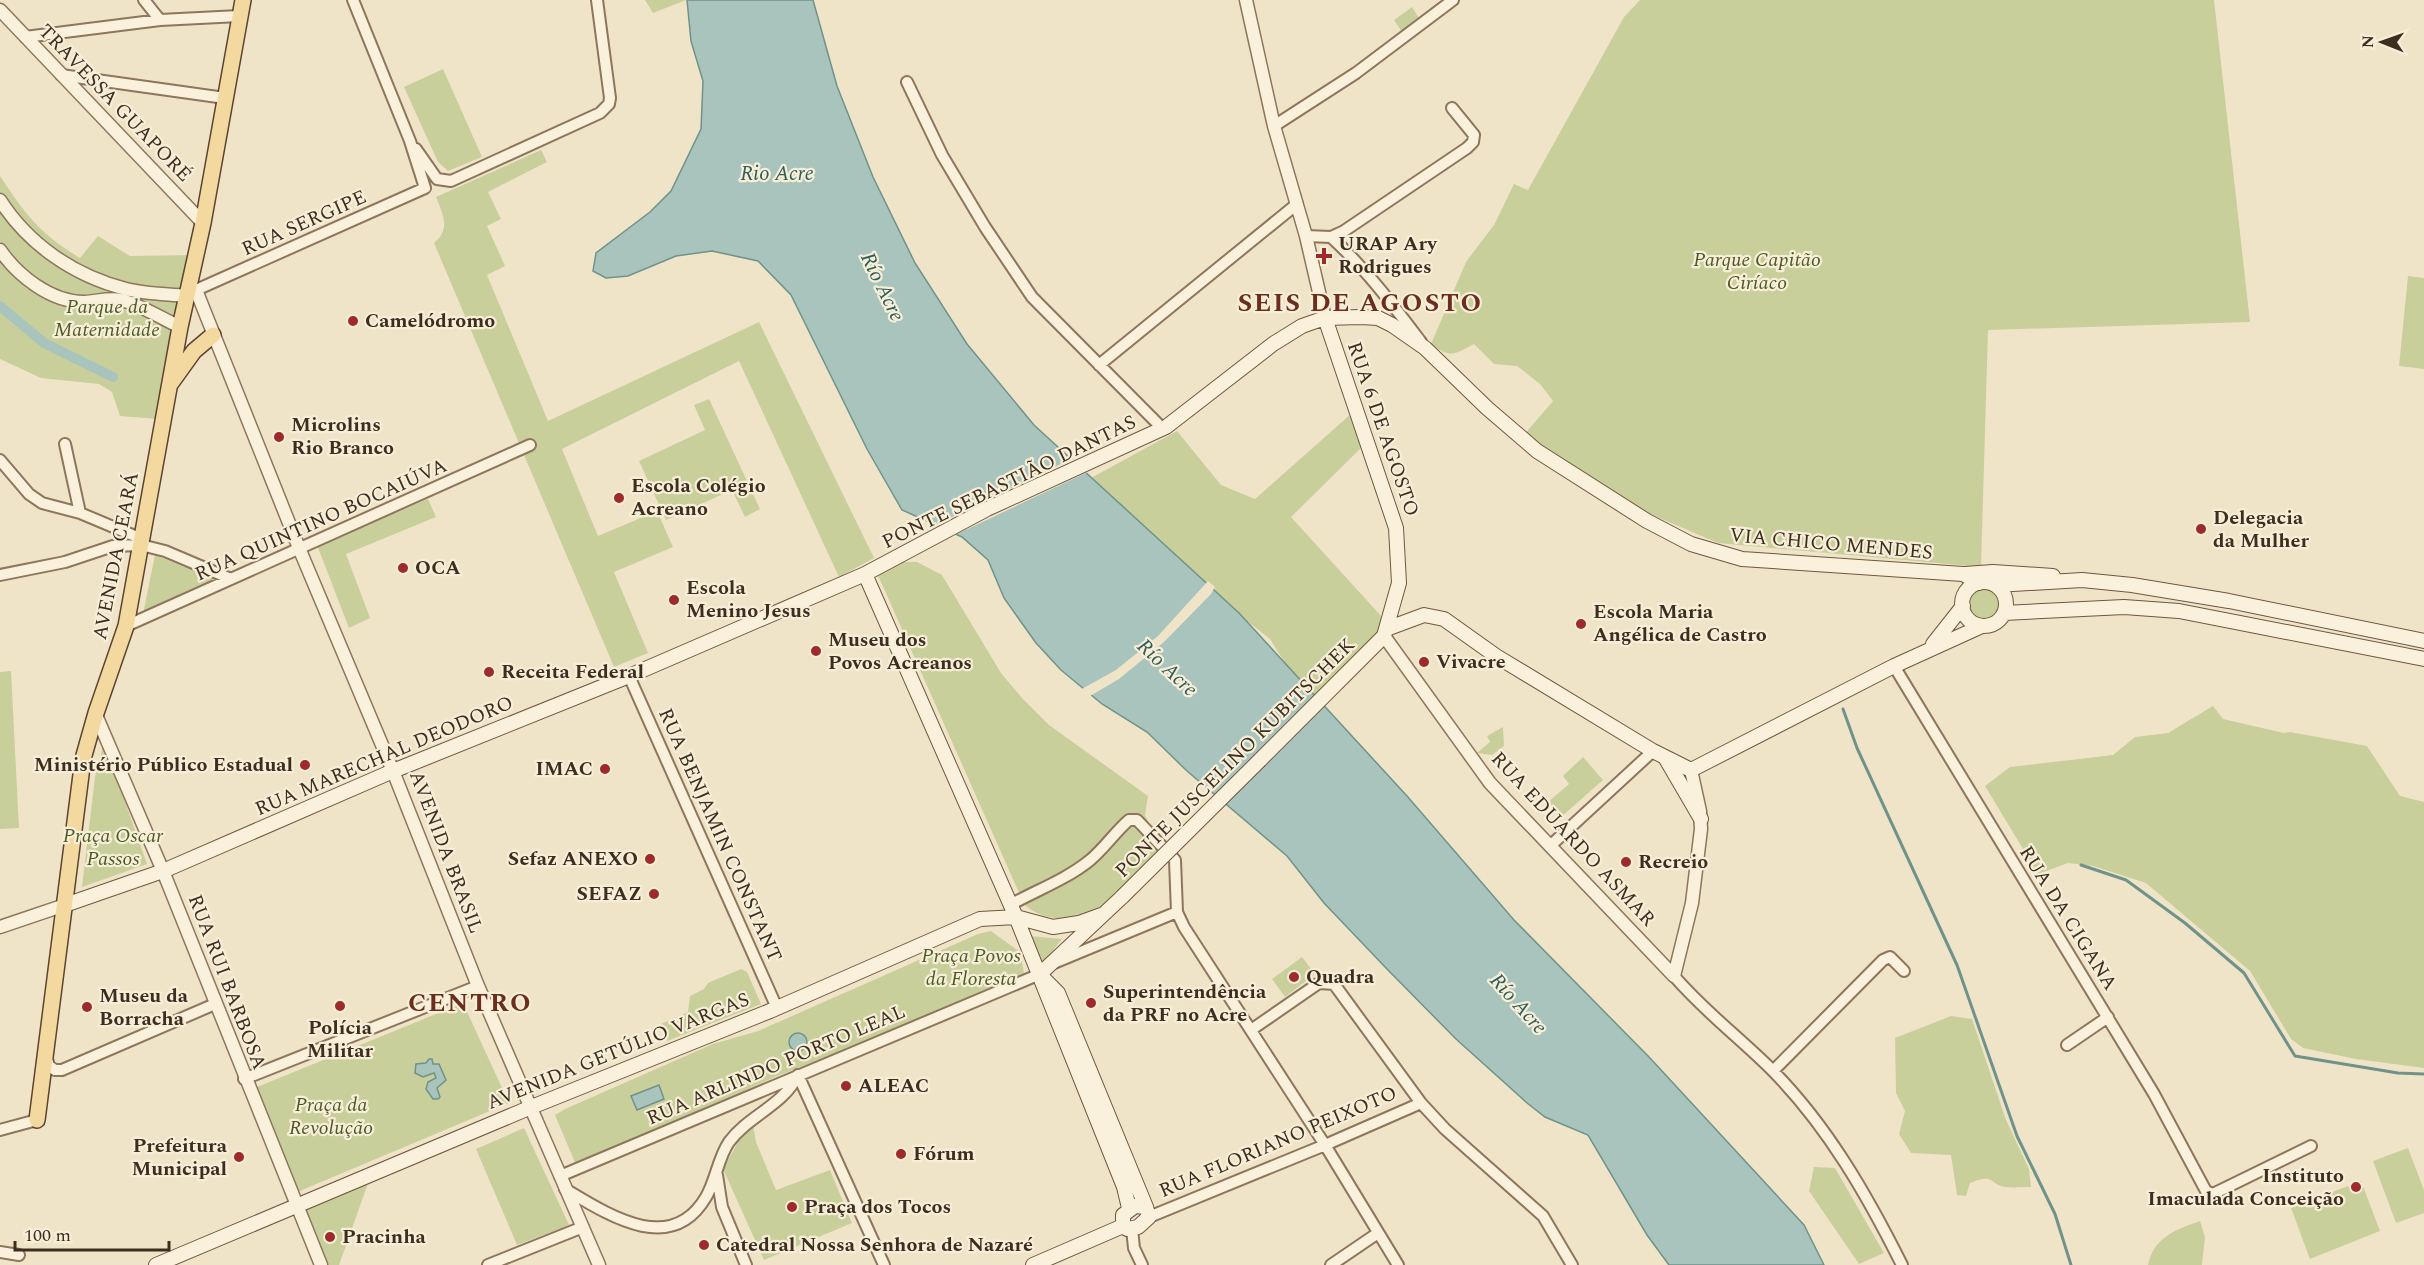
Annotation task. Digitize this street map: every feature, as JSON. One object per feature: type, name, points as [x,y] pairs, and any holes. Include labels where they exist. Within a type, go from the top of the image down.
[{"type":"main road","name":"AVENIDA CEARÁ","points":[[37,1120],[84,759],[96,715],[126,626],[180,327],[193,293],[241,4]]},
{"type":"main road","name":"VIA CHICO MENDES","points":[[1325,318],[1343,315],[1378,318],[1392,325],[1425,348],[1487,408],[1537,450],[1647,521],[1691,544],[1742,559],[1963,574],[1979,583]]},
{"type":"main road","name":"PONTE SEBASTIÃO DANTAS","points":[[878,567],[987,509],[1160,430],[1273,344],[1302,326],[1325,318]]},
{"type":"main road","name":"RUA 6 DE AGOSTO","points":[[1325,318],[1396,528],[1399,583],[1383,637]]},
{"type":"main road","points":[[169,386],[194,351],[213,336]]},
{"type":"main road","name":"RUA MARECHAL DEODORO","points":[[65,905],[163,871],[393,771],[629,676],[878,567]]},
{"type":"main road","points":[[1963,574],[1993,572],[2037,574],[2132,585],[2229,601],[2424,641]]},
{"type":"main road","name":"VIA CHICO MENDES","points":[[1943,573],[1961,586],[1963,602]]},
{"type":"main road","points":[[865,574],[1040,974],[1124,1187],[1129,1208],[1123,1215],[1128,1227]]},
{"type":"main road","points":[[1928,650],[1963,602],[1969,588],[1979,583],[1996,585],[2082,580]]},
{"type":"main road","points":[[1383,637],[1424,615],[1444,619],[1496,656],[1691,771],[1894,666],[1982,626],[1995,623],[2004,613],[2005,596],[1996,585]]},
{"type":"main road","points":[[1963,602],[1970,620],[1982,626]]},
{"type":"main road","points":[[2004,613],[2124,607],[2179,610],[2424,659]]},
{"type":"main road","name":"PONTE JUSCELINO KUBITSCHEK","points":[[1122,897],[1383,637]]},
{"type":"main road","points":[[1659,754],[1701,819]]},
{"type":"main road","name":"AVENIDA GETÚLIO VARGAS","points":[[1040,974],[1122,897]]},
{"type":"main road","name":"AVENIDA GETÚLIO VARGAS","points":[[156,1265],[296,1204],[777,1008],[980,919],[1013,911],[1053,927],[1079,923],[1101,915]]},
{"type":"main road","points":[[1040,974],[1058,993],[1147,1212]]},
{"type":"main road","name":"RUA FLORIANO PEIXOTO","points":[[1033,1265],[1128,1227],[1138,1227],[1147,1212],[1129,1208]]},
{"type":"street","points":[[144,0],[160,20]]},
{"type":"street","points":[[353,0],[410,141],[441,182],[451,182],[600,113],[609,104],[597,0]]},
{"type":"street","name":"RUA 6 DE AGOSTO","points":[[1246,0],[1274,126],[1306,236],[1325,318]]},
{"type":"street","points":[[1274,126],[1356,73],[1453,0]]},
{"type":"street","points":[[25,37],[160,20],[241,4]]},
{"type":"street","name":"TRAVESSA GUAPORÉ","points":[[0,10],[203,223]]},
{"type":"street","points":[[61,75],[225,98]]},
{"type":"street","points":[[908,82],[942,155],[991,236],[1032,297],[1160,430]]},
{"type":"street","points":[[1306,236],[1331,237],[1469,147],[1474,135],[1452,108]]},
{"type":"street","name":"RUA SERGIPE","points":[[193,293],[425,188],[410,141]]},
{"type":"street","points":[[0,200],[9,215],[36,244],[89,275],[126,289],[193,293]]},
{"type":"street","points":[[1099,365],[1297,204]]},
{"type":"street","points":[[1331,237],[1356,260],[1389,298],[1425,348]]},
{"type":"street","points":[[0,250],[35,284],[55,295],[81,302],[109,299],[122,301],[180,327]]},
{"type":"street","points":[[81,302],[92,290],[93,282],[89,275]]},
{"type":"street","name":"AVENIDA BRASIL","points":[[193,293],[213,336],[393,771],[478,986],[599,1265]]},
{"type":"street","points":[[65,444],[80,513]]},
{"type":"street","name":"RUA QUINTINO BOCAIÚVA","points":[[126,626],[145,620],[299,548],[530,446]]},
{"type":"street","points":[[0,460],[42,504],[80,513],[231,579]]},
{"type":"street","points":[[0,575],[65,562],[113,546],[142,542]]},
{"type":"street","name":"RUA EDUARDO ASMAR","points":[[1383,637],[1490,783],[1674,976]]},
{"type":"street","name":"RUA DA CIGANA","points":[[1894,666],[2154,1094],[2206,1191],[2212,1194],[2217,1192],[2311,1146]]},
{"type":"street","name":"RUA BENJAMIN CONSTANT","points":[[629,676],[777,1008]]},
{"type":"street","name":"RUA RUI BARBOSA","points":[[96,715],[163,871],[244,1079],[321,1265]]},
{"type":"street","points":[[1550,846],[1659,754]]},
{"type":"street","points":[[1691,771],[1701,819],[1692,903],[1674,976],[1701,1007],[1773,1071],[1842,1156],[1875,1212],[1902,1265]]},
{"type":"street","points":[[1013,911],[1079,869],[1099,852],[1122,826],[1134,819],[1152,834],[1175,860],[1177,912],[1325,1145],[1398,1265]]},
{"type":"street","name":"RUA MARECHAL DEODORO","points":[[0,927],[65,905]]},
{"type":"street","points":[[1053,963],[1177,912]]},
{"type":"street","points":[[1773,1071],[1883,960],[1890,957],[1904,970]]},
{"type":"street","name":"RUA ARLINDO PORTO LEAL","points":[[560,1176],[1040,974]]},
{"type":"street","points":[[1251,1030],[1324,981],[1337,987],[1421,1103],[1445,1129],[1543,1216],[1572,1265]]},
{"type":"street","points":[[244,1079],[478,986]]},
{"type":"street","points":[[46,1052],[49,1066],[55,1070],[62,1070],[215,1004]]},
{"type":"street","points":[[2067,1045],[2108,1017]]},
{"type":"street","points":[[565,1189],[613,1218],[629,1224],[666,1226],[682,1222],[695,1212],[717,1175],[723,1153],[729,1142],[787,1094],[798,1075]]},
{"type":"street","points":[[798,1075],[884,1265]]},
{"type":"street","name":"RUA FLORIANO PEIXOTO","points":[[1147,1212],[1325,1145],[1421,1103]]},
{"type":"street","points":[[0,1130],[37,1120]]},
{"type":"street","points":[[717,1175],[722,1207],[746,1265]]},
{"type":"street","points":[[488,1265],[583,1227]]},
{"type":"street","points":[[1128,1227],[1142,1265]]},
{"type":"street","points":[[1331,1265],[1378,1233]]},
{"type":"street","points":[[0,1252],[20,1255]]},
{"type":"green space","points":[[645,0],[686,0],[653,13]]},
{"type":"green space","name":"Parque Capitão Ciríaco","points":[[1640,0],[2214,0],[2250,322],[1988,330],[1981,567],[1718,543],[1617,500],[1523,436],[1553,401],[1540,384],[1517,366],[1494,364],[1474,344],[1457,353],[1448,353],[1431,344],[1466,262],[1494,225],[1514,184],[1528,190],[1624,17]]},
{"type":"green space","points":[[1412,7],[1422,23],[1404,35],[1394,20]]},
{"type":"green space","points":[[443,69],[482,157],[448,171],[438,162],[404,87]]},
{"type":"green space","points":[[541,150],[547,162],[488,192],[501,219],[487,226],[505,266],[487,275],[548,421],[759,322],[874,558],[839,577],[739,361],[562,449],[598,536],[657,511],[673,547],[614,572],[648,653],[614,667],[434,243],[444,227],[443,216],[436,197]]},
{"type":"green space","name":"Parque da Maternidade","points":[[0,176],[34,222],[54,240],[80,258],[98,236],[130,256],[192,255],[157,419],[120,416],[112,392],[99,384],[41,378],[0,359]]},
{"type":"green space","points":[[2408,276],[2424,278],[2424,369],[2399,366]]},
{"type":"green space","points":[[709,399],[760,509],[745,517],[732,490],[666,520],[639,461],[705,430],[694,405]]},
{"type":"green space","points":[[1351,414],[1363,446],[1291,517],[1382,617],[1377,635],[1309,701],[1270,639],[1218,598],[1091,478],[1177,431],[1221,485],[1255,499]]},
{"type":"green space","points":[[428,499],[436,517],[346,554],[370,618],[349,628],[317,545]]},
{"type":"green space","points":[[155,555],[216,580],[142,619]]},
{"type":"green space","points":[[900,562],[917,562],[942,575],[1001,673],[1022,698],[1049,725],[1148,796],[1145,815],[1162,851],[1123,891],[1100,910],[1082,917],[1061,919],[1040,914],[1024,904],[877,573]]},
{"type":"green space","points":[[1984,587],[1996,592],[2001,604],[1996,616],[1984,621],[1972,616],[1967,604],[1972,592]]},
{"type":"green space","points":[[11,671],[19,828],[0,829],[0,672]]},
{"type":"green space","points":[[2213,706],[2223,719],[2284,733],[2290,732],[2367,746],[2400,796],[2424,802],[2424,1068],[2356,1059],[2303,1048],[2291,1039],[2250,971],[2146,883],[2093,866],[2068,863],[2038,874],[1985,786],[2010,767],[2113,755],[2135,737],[2168,733]]},
{"type":"green space","points":[[1503,727],[1504,746],[1492,755],[1477,753],[1490,742],[1487,736]]},
{"type":"green space","name":"Praça Oscar Passos","points":[[104,742],[147,864],[82,887],[95,777]]},
{"type":"green space","points":[[1583,757],[1603,780],[1560,818],[1547,803],[1569,784],[1563,776]]},
{"type":"green space","name":"Praça Povos da Floresta","points":[[991,931],[1020,952],[1024,973],[905,1027],[777,1076],[576,1165],[555,1115],[565,1109],[713,1044],[758,1031],[978,934]]},
{"type":"green space","points":[[1029,936],[1062,939],[1042,964]]},
{"type":"green space","name":"Quadra","points":[[1302,957],[1315,974],[1285,997],[1272,979]]},
{"type":"green space","points":[[741,969],[747,972],[761,1004],[667,1041],[661,1024],[688,1012],[690,996],[704,989],[708,983]]},
{"type":"green space","name":"Praça da Revolução","points":[[463,1003],[509,1103],[295,1193],[252,1089]]},
{"type":"green space","points":[[1951,1016],[1972,1019],[2006,1120],[2029,1169],[2031,1187],[2000,1186],[1989,1179],[1984,1179],[1970,1183],[1966,1196],[1957,1195],[1951,1155],[1911,1153],[1899,1134],[1905,1111],[1896,1093],[1895,1038]]},
{"type":"green space","name":"Praça dos Tocos","points":[[753,1124],[756,1142],[776,1190],[830,1170],[852,1223],[764,1260],[723,1169],[742,1135]]},
{"type":"green space","points":[[524,1128],[569,1225],[517,1245],[476,1149]]},
{"type":"green space","points":[[2408,1148],[2424,1190],[2424,1213],[2396,1223],[2373,1161]]},
{"type":"green space","points":[[1814,1167],[1835,1168],[1884,1253],[1859,1264],[1809,1191]]},
{"type":"green space","name":"Pracinha","points":[[371,1175],[339,1265],[322,1265],[301,1210]]},
{"type":"green space","points":[[2361,1181],[2380,1231],[2310,1259],[2291,1208]]},
{"type":"green space","points":[[2200,1221],[2205,1237],[2202,1265],[2148,1265],[2160,1241],[2174,1231]]},
{"type":"water","name":"Rio Acre","points":[[687,0],[813,0],[837,86],[873,177],[915,263],[967,344],[1034,425],[1239,613],[1407,796],[1514,920],[1650,1058],[1804,1225],[1824,1265],[1669,1265],[1647,1235],[1588,1135],[1545,1117],[1527,1103],[1456,1039],[1386,968],[1324,903],[1287,856],[1187,771],[1147,732],[1102,704],[1061,670],[1036,643],[1004,598],[988,560],[962,537],[902,510],[867,449],[791,295],[758,261],[712,251],[676,256],[628,276],[606,278],[593,271],[596,253],[650,212],[671,191],[701,129],[703,81],[691,41]]},
{"type":"water","points":[[798,1033],[804,1036],[807,1042],[804,1048],[798,1051],[792,1048],[789,1042],[792,1036]]},
{"type":"water","points":[[432,1059],[433,1064],[439,1064],[446,1080],[437,1088],[440,1097],[438,1099],[433,1099],[426,1089],[428,1082],[436,1078],[434,1073],[423,1077],[415,1073],[416,1064],[426,1063]]},
{"type":"water","points":[[659,1085],[664,1099],[637,1110],[631,1096]]},
{"type":"pier","points":[[1075,457],[1090,471],[953,536],[931,527]]},
{"type":"pier","points":[[1208,581],[1215,587],[1211,594],[1164,642],[1119,679],[1090,696],[1080,690],[1116,670],[1158,636]]},
{"type":"waterway","points":[[0,306],[44,343],[113,377]]},
{"type":"waterway","points":[[1843,709],[1857,748],[1957,965],[2017,1136],[2055,1214],[2071,1265]]},
{"type":"waterway","points":[[2081,865],[2126,880],[2185,923],[2244,973],[2295,1056],[2398,1073],[2424,1074]]},
{"type":"place","name":"URAP Ary Rodrigues","points":[[1324,256]]},
{"type":"place","name":"Camelódromo","points":[[353,321]]},
{"type":"place","name":"Microlins Rio Branco","points":[[279,437]]},
{"type":"place","name":"Escola Colégio Acreano","points":[[619,498]]},
{"type":"place","name":"Delegacia da Mulher","points":[[2201,529]]},
{"type":"place","name":"OCA","points":[[403,568]]},
{"type":"place","name":"Escola Menino Jesus","points":[[674,600]]},
{"type":"place","name":"Escola Maria Angélica de Castro","points":[[1581,624]]},
{"type":"place","name":"Museu dos Povos Acreanos","points":[[816,651]]},
{"type":"place","name":"Vivacre","points":[[1424,662]]},
{"type":"place","name":"Receita Federal","points":[[489,672]]},
{"type":"place","name":"Ministério Público Estadual","points":[[305,765]]},
{"type":"place","name":"IMAC","points":[[605,769]]},
{"type":"place","name":"Sefaz ANEXO","points":[[650,859]]},
{"type":"place","name":"Recreio","points":[[1626,862]]},
{"type":"place","name":"SEFAZ","points":[[654,894]]},
{"type":"place","name":"Quadra","points":[[1294,977]]},
{"type":"place","name":"Superintendência da PRF no Acre","points":[[1091,1003]]},
{"type":"place","name":"Polícia Militar","points":[[340,1006]]},
{"type":"place","name":"Museu da Borracha","points":[[87,1007]]},
{"type":"place","name":"ALEAC","points":[[846,1086]]},
{"type":"place","name":"Fórum","points":[[901,1154]]},
{"type":"place","name":"Prefeitura Municipal","points":[[239,1157]]},
{"type":"place","name":"Instituto Imaculada Conceição","points":[[2356,1187]]},
{"type":"place","name":"Praça dos Tocos","points":[[792,1207]]},
{"type":"place","name":"Pracinha","points":[[330,1237]]},
{"type":"place","name":"Catedral Nossa Senhora de Nazaré","points":[[704,1245]]},
{"type":"district","name":"SEIS DE AGOSTO","points":[[1360,303]]},
{"type":"district","name":"CENTRO","points":[[470,1003]]},
{"type":"water label","name":"Río Acre","points":[[882,287]]},
{"type":"water label","name":"Río Acre","points":[[1167,668]]},
{"type":"water label","name":"Río Acre","points":[[1518,1004]]}]
